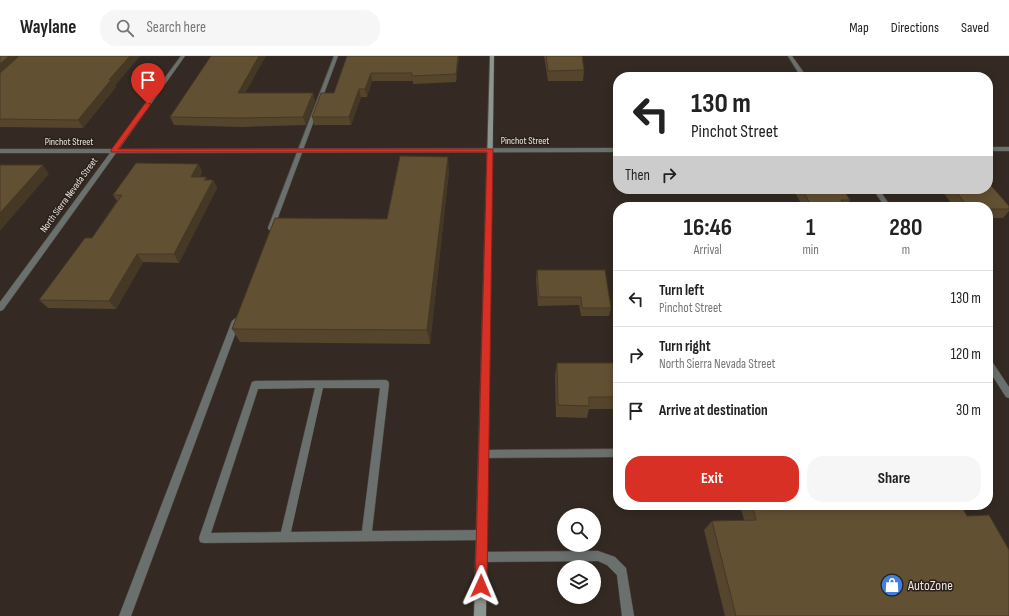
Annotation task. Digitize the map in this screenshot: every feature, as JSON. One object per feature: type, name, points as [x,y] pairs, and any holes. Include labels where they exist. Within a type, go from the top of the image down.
[{"type":"main road","points":[[480,616],[492,56]]},
{"type":"street","name":"North Sierra Nevada Street","points":[[0,308],[183,56]]},
{"type":"street","points":[[267,239],[336,56]]},
{"type":"street","points":[[790,56],[801,72]]},
{"type":"street","points":[[993,149],[1009,149]]},
{"type":"street","name":"Pinchot Street","points":[[0,151],[613,150]]},
{"type":"street","points":[[125,616],[239,313]]},
{"type":"street","points":[[993,370],[1009,394]]},
{"type":"street","points":[[285,537],[320,384]]},
{"type":"street","points":[[366,536],[385,384],[255,385],[204,538],[482,535]]},
{"type":"street","points":[[484,454],[613,453]]},
{"type":"street","points":[[482,557],[598,556],[611,561],[622,572],[628,616]]},
{"type":"building","points":[[0,56],[9,56],[0,64]]},
{"type":"building","points":[[19,56],[130,56],[78,120],[0,119],[0,73]]},
{"type":"building","points":[[211,56],[259,56],[238,93],[313,93],[303,117],[170,117]]},
{"type":"building","points":[[347,56],[458,56],[456,74],[412,76],[412,73],[371,73],[365,89],[359,89],[349,117],[312,117],[321,93],[334,93]]},
{"type":"building","points":[[546,56],[582,56],[584,70],[548,71]]},
{"type":"building","points":[[400,156],[448,157],[427,330],[232,329],[275,218],[387,219]]},
{"type":"building","points":[[136,163],[198,164],[191,177],[206,177],[204,180],[213,180],[174,254],[137,254],[109,301],[39,300],[85,238],[92,238],[122,195],[113,195]]},
{"type":"building","points":[[0,165],[43,165],[0,213]]},
{"type":"building","points":[[993,188],[1009,206],[1009,209],[993,209],[993,202],[964,202],[958,194],[993,194]]},
{"type":"building","points":[[805,194],[846,194],[850,200],[841,200],[842,202],[809,202]]},
{"type":"building","points":[[537,270],[605,270],[611,308],[582,308],[581,297],[539,297]]},
{"type":"building","points":[[557,363],[613,363],[613,397],[589,397],[589,406],[558,405]]},
{"type":"building","points":[[753,510],[964,510],[967,516],[989,515],[1009,550],[1009,616],[736,616],[712,521],[756,520]]},
{"type":"place","name":"AutoZone","points":[[892,585]]},
{"type":"route","points":[[148,104],[114,151],[490,150],[481,586]]}]
